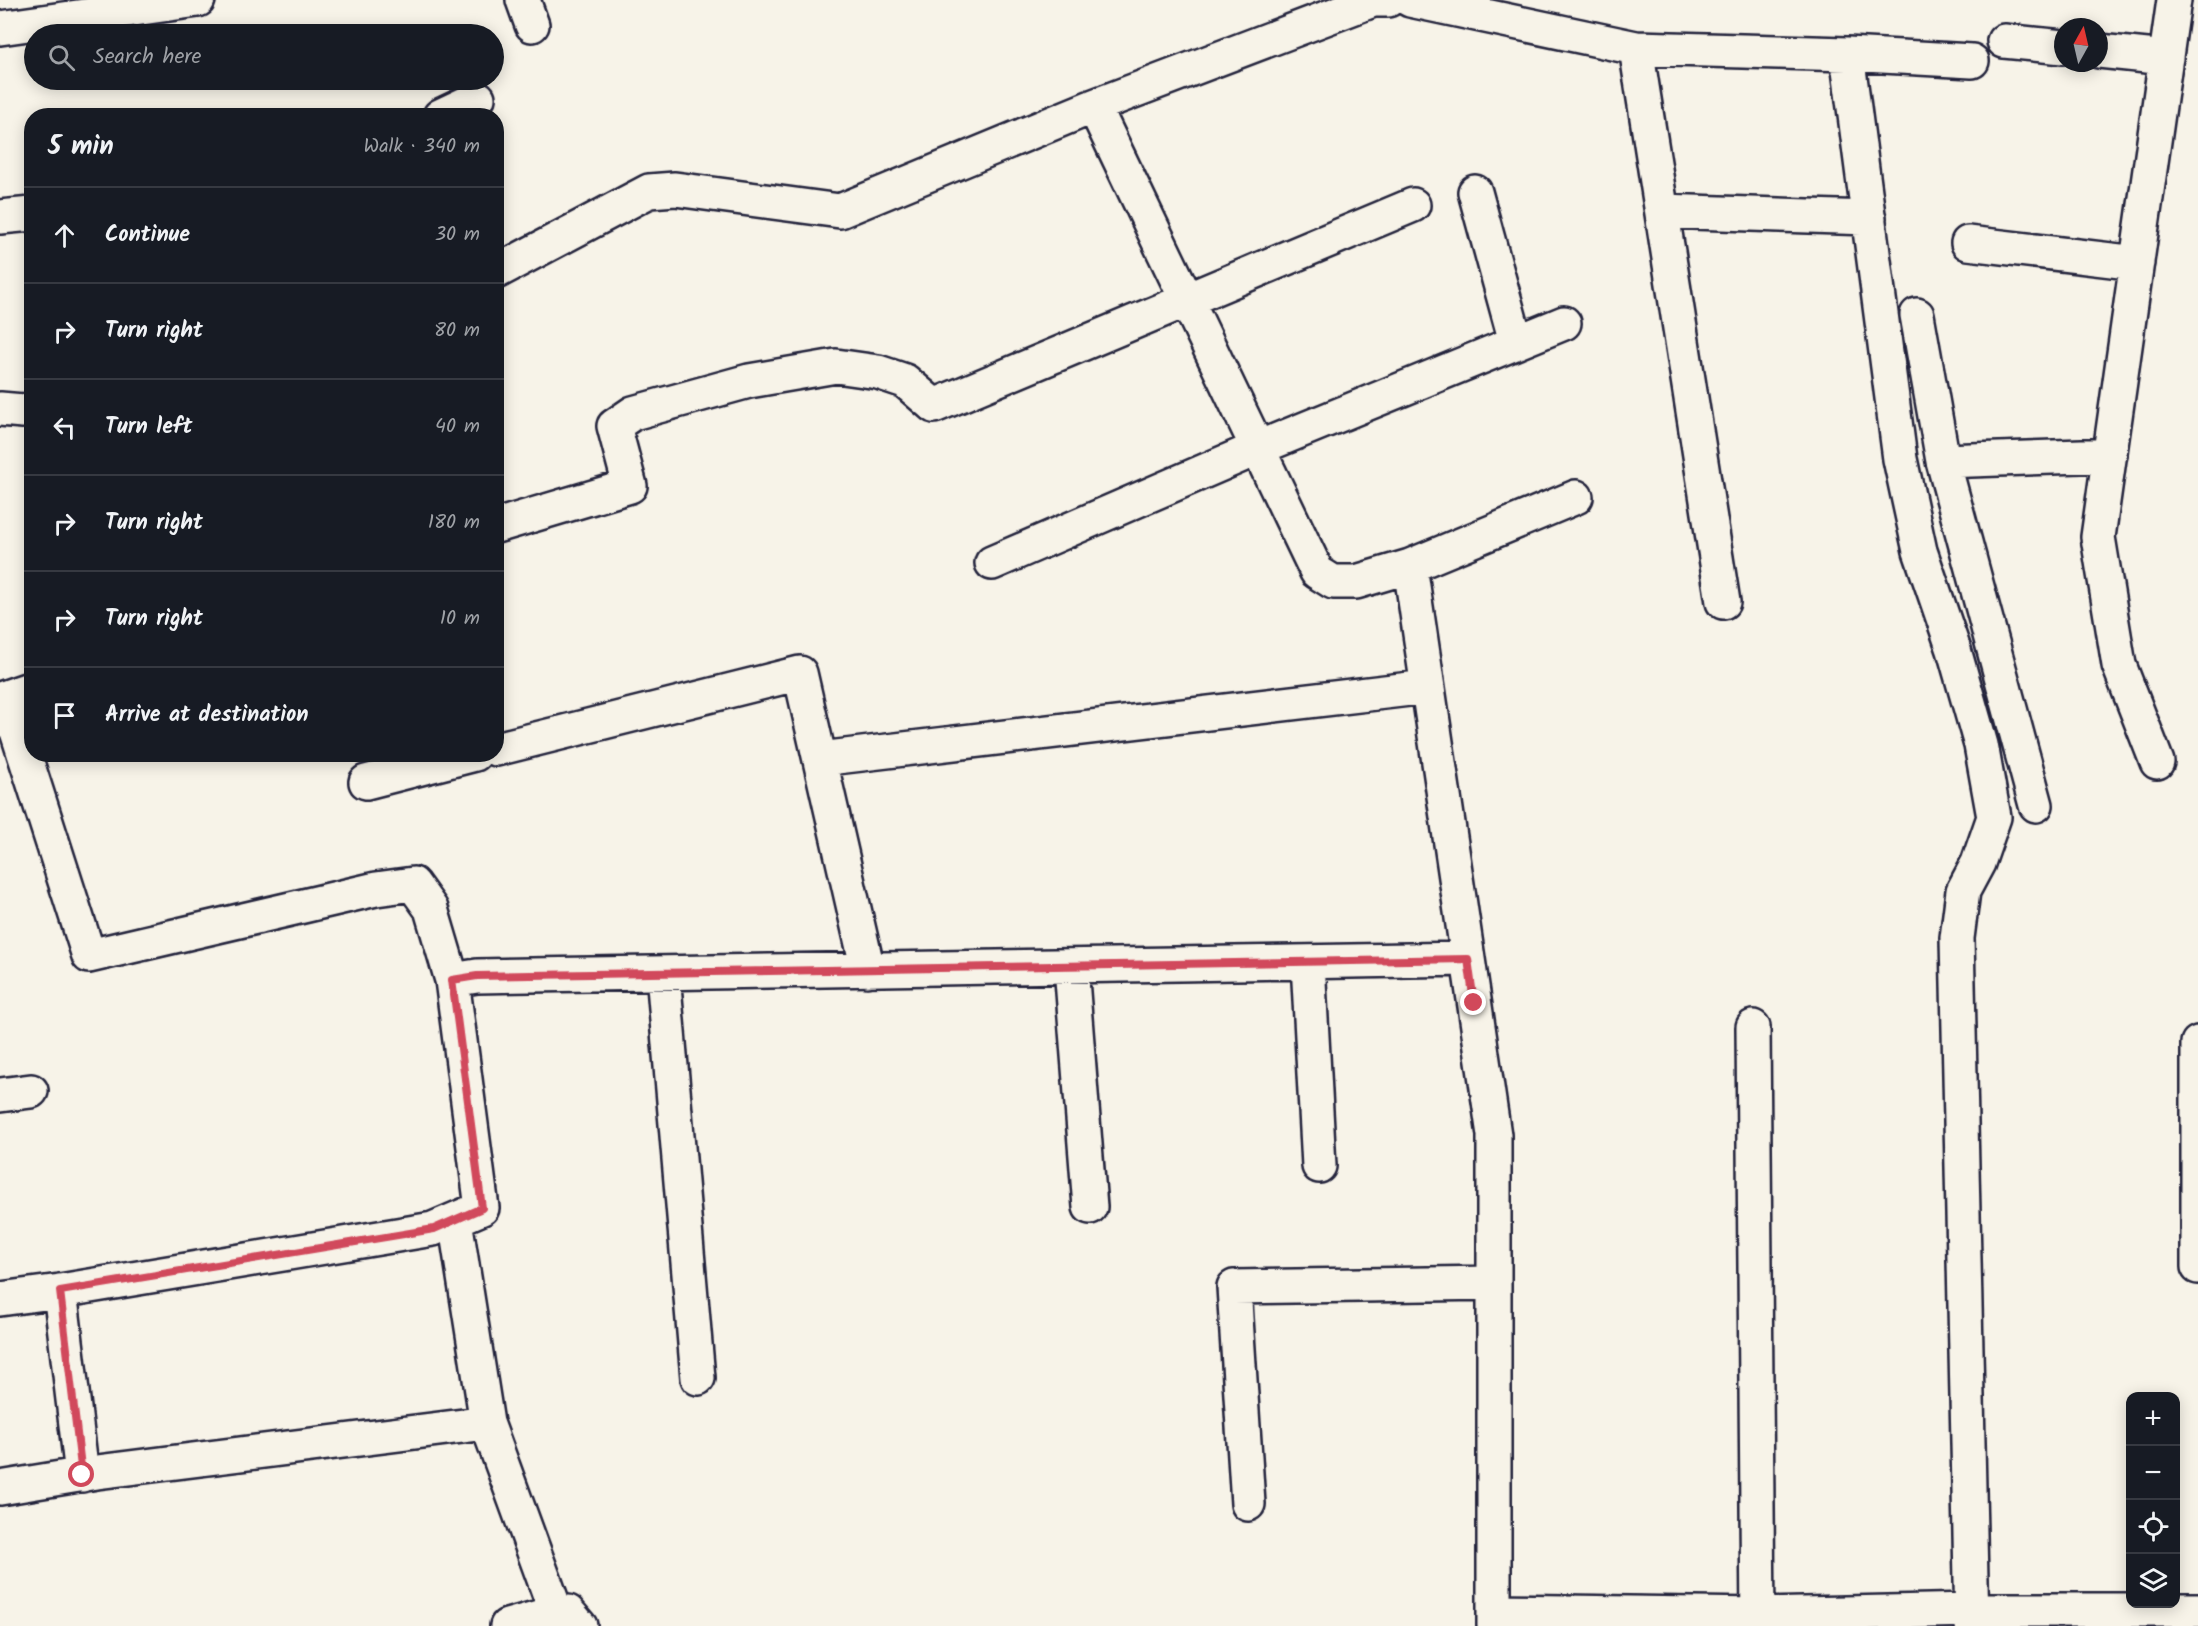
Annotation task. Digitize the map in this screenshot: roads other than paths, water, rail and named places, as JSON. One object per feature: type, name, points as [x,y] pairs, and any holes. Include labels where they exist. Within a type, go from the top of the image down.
[{"type":"street","points":[[28,24],[198,0]]},
{"type":"street","points":[[504,268],[649,190],[675,189],[840,211],[1094,106],[1373,0],[1388,0]]},
{"type":"street","points":[[1410,0],[1636,48],[1847,54],[1972,61]]},
{"type":"street","points":[[2157,762],[2119,665],[2098,537],[2174,0]]},
{"type":"street","points":[[0,28],[24,25]]},
{"type":"street","points":[[2004,41],[2054,46]]},
{"type":"street","points":[[1636,48],[1723,602]]},
{"type":"street","points":[[2108,52],[2166,58]]},
{"type":"street","points":[[1847,54],[1900,459],[1920,551],[1954,650],[1982,744],[1994,817],[1978,863],[1963,891],[1958,938],[1972,1618]]},
{"type":"street","points":[[457,108],[478,98]]},
{"type":"street","points":[[1094,106],[1317,572],[1333,582],[1356,582],[1410,566],[1576,497]]},
{"type":"street","points":[[1475,192],[1516,342]]},
{"type":"street","points":[[504,524],[630,486],[614,426],[633,413],[749,381],[836,366],[878,372],[906,381],[934,406],[1413,205]]},
{"type":"street","points":[[1662,211],[1869,218]]},
{"type":"street","points":[[0,217],[24,215]]},
{"type":"street","points":[[1968,243],[2137,263]]},
{"type":"street","points":[[1917,315],[1943,461],[2036,805]]},
{"type":"street","points":[[992,563],[1258,448],[1564,323]]},
{"type":"street","points":[[0,409],[24,411]]},
{"type":"street","points":[[1943,461],[2110,455]]},
{"type":"street","points":[[1410,566],[1494,1135],[1494,1618],[1758,1620],[1972,1618],[2198,1610]]},
{"type":"street","points":[[504,746],[800,673],[868,970]]},
{"type":"street","points":[[820,759],[1427,687]]},
{"type":"street","points":[[12,694],[24,735]]},
{"type":"street","points":[[0,1299],[434,1229],[482,1208],[452,980],[430,909],[413,885],[376,889],[89,956],[32,762]]},
{"type":"street","points":[[366,782],[442,762]]},
{"type":"street","points":[[452,980],[477,976],[1468,959]]},
{"type":"street","points":[[1308,963],[1319,1166]]},
{"type":"street","points":[[1071,967],[1090,1207]]},
{"type":"street","points":[[663,974],[698,1378]]},
{"type":"street","points":[[1754,1027],[1758,1620]]},
{"type":"street","points":[[2198,1043],[2198,1267]]},
{"type":"street","points":[[455,1220],[487,1423],[568,1619],[507,1626]]},
{"type":"street","points":[[1248,1503],[1234,1287],[1494,1282]]},
{"type":"street","points":[[60,1291],[82,1475]]},
{"type":"street","points":[[0,1488],[82,1475],[487,1423]]}]
